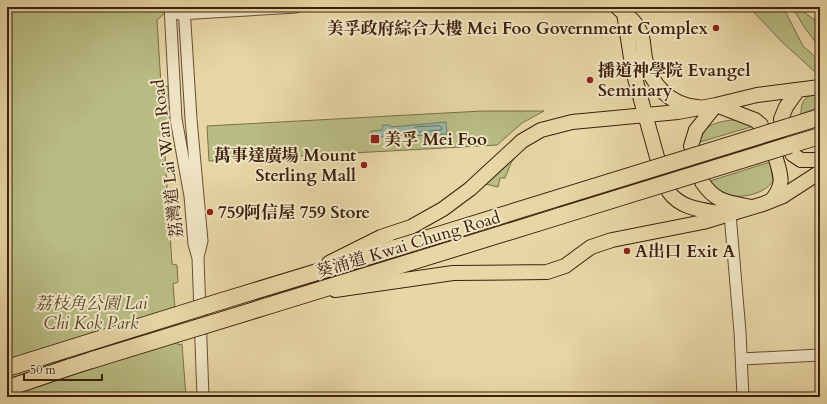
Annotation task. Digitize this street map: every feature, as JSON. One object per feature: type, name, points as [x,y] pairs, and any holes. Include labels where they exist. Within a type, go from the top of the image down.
[{"type":"highway","name":"葵涌道 Kwai Chung Road","points":[[7,368],[819,117]]},
{"type":"highway","name":"葵涌道 Kwai Chung Road","points":[[7,388],[99,358],[820,136]]},
{"type":"main road","points":[[620,10],[637,25],[643,38],[647,67],[656,84],[670,98],[695,107],[711,106],[755,120],[761,125]]},
{"type":"main road","points":[[620,10],[633,71],[657,157]]},
{"type":"main road","points":[[304,276],[381,238],[411,227],[433,215],[461,196],[522,141],[541,130],[572,122],[646,116],[711,106],[757,95],[820,87]]},
{"type":"main road","points":[[782,119],[786,107],[798,90]]},
{"type":"main road","points":[[691,146],[696,130],[711,106]]},
{"type":"main road","points":[[792,154],[802,160],[820,160]]},
{"type":"main road","points":[[770,201],[780,186],[780,172],[776,159]]},
{"type":"main road","points":[[310,294],[453,273],[547,272],[564,266],[591,247],[612,240],[703,222],[754,207],[783,196],[820,172]]},
{"type":"main road","points":[[702,182],[715,198],[722,201],[754,207]]},
{"type":"main road","points":[[669,192],[677,201],[689,207],[730,214]]},
{"type":"street","points":[[170,11],[296,7]]},
{"type":"street","name":"荔灣道 Lai Wan Road","points":[[185,10],[191,119],[202,241],[198,258]]},
{"type":"street","name":"荔灣道 Lai Wan Road","points":[[170,11],[176,119],[190,196],[194,244],[198,258],[203,397]]},
{"type":"street","points":[[730,214],[744,397]]},
{"type":"street","points":[[742,359],[820,355]]},
{"type":"green space","name":"荔枝角公園 Lai Chi Kok Park","points":[[7,7],[165,7],[167,11],[157,20],[161,85],[175,88],[174,118],[163,124],[172,264],[177,265],[178,282],[173,284],[178,345],[182,344],[186,397],[7,397]]},
{"type":"green space","points":[[749,7],[783,7],[803,46],[820,61],[820,70],[814,71],[782,42]]},
{"type":"green space","points":[[792,7],[797,7],[820,24],[820,48],[805,28]]},
{"type":"green space","points":[[820,93],[820,107],[801,114],[804,101],[812,95]]},
{"type":"green space","points":[[482,111],[544,111],[522,123],[497,145],[209,161],[207,126]]},
{"type":"green space","points":[[731,120],[743,121],[754,126],[700,142],[704,131],[711,125]]},
{"type":"green space","points":[[520,151],[511,163],[505,178],[500,178],[498,187],[486,184]]},
{"type":"green space","points":[[770,162],[773,181],[769,186],[757,193],[742,196],[727,195],[718,190],[710,181]]},
{"type":"water","points":[[446,122],[447,134],[413,136],[413,134],[372,138],[371,131],[382,130],[383,125],[390,125],[391,127]]},
{"type":"place","name":"美孚政府綜合大樓 Mei Foo Government Complex","points":[[716,28]]},
{"type":"place","name":"播道神學院 Evangel Seminary","points":[[590,80]]},
{"type":"place","name":"美孚 Mei Foo","points":[[375,139]]},
{"type":"place","name":"萬事達廣場 Mount Sterling Mall","points":[[364,165]]},
{"type":"place","name":"759阿信屋 759 Store","points":[[210,212]]},
{"type":"place","name":"A出口 Exit A","points":[[627,251]]}]
